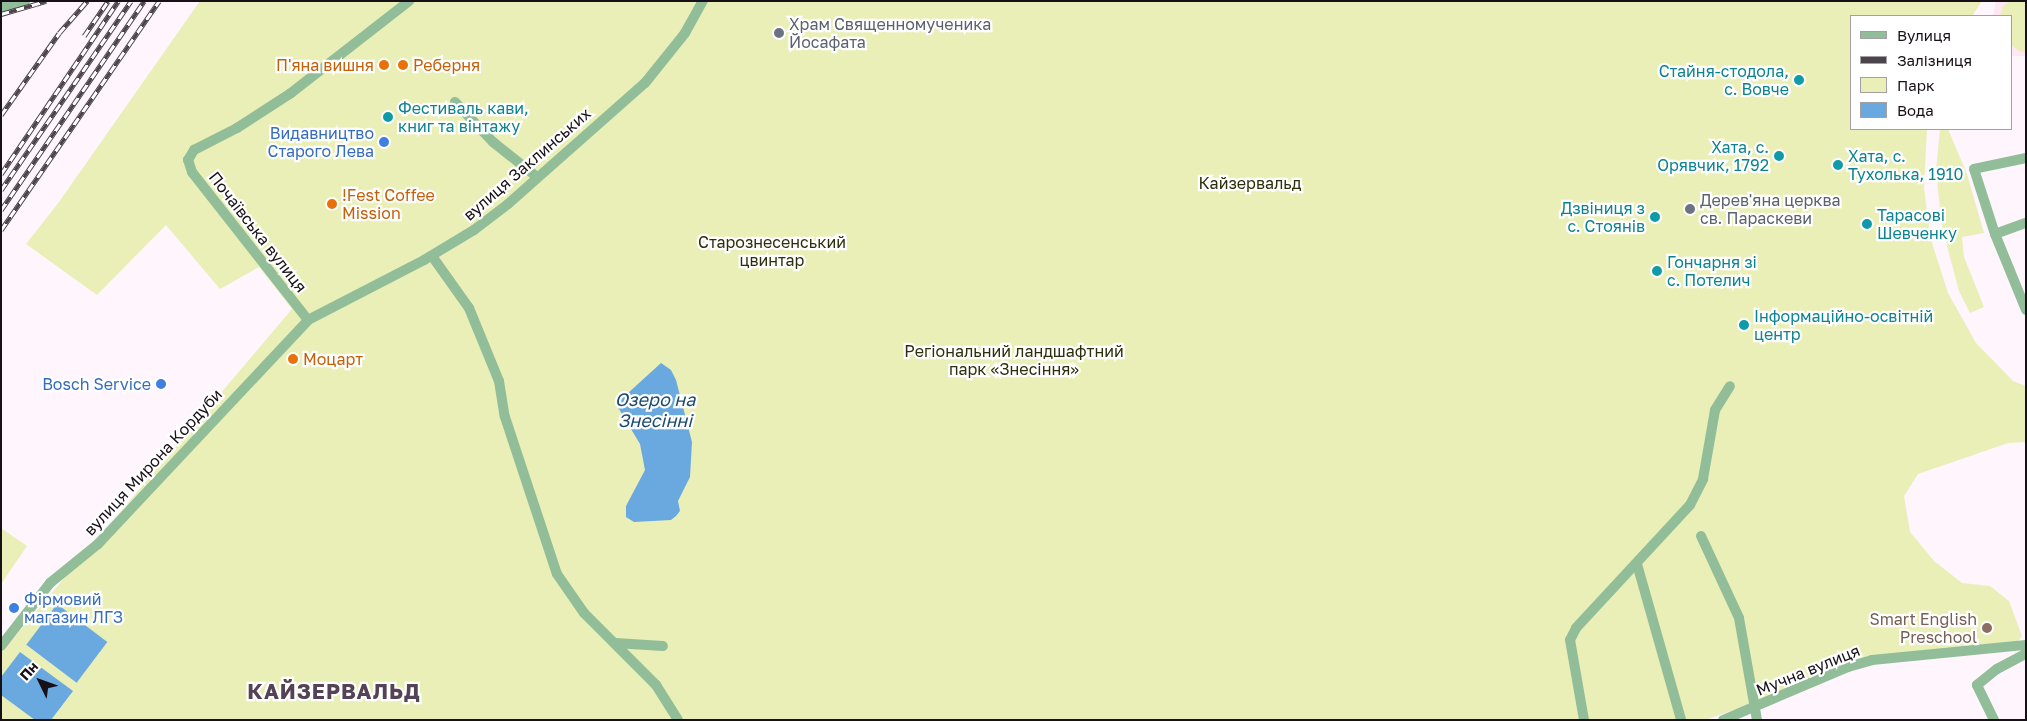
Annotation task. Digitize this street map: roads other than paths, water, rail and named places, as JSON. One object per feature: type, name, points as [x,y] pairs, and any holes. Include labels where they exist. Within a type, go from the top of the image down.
[{"type":"street","points":[[1,7],[25,1]]},
{"type":"street","name":"Почаївська вулиця","points":[[308,320],[192,172],[188,160],[194,150],[237,128],[291,93],[409,1]]},
{"type":"street","name":"вулиця Заклинських","points":[[308,320],[432,256],[474,230],[538,177],[645,83],[685,33],[703,1]]},
{"type":"street","points":[[455,102],[493,142],[538,177]]},
{"type":"street","points":[[2026,158],[1974,170],[1995,234],[2026,310]]},
{"type":"street","points":[[1995,234],[2026,223]]},
{"type":"street","points":[[432,256],[469,308],[500,381],[505,417],[558,574],[584,613],[656,685],[678,720]]},
{"type":"street","name":"вулиця Мирона Кордуби","points":[[1,646],[50,583],[98,544],[308,320]]},
{"type":"street","points":[[1584,720],[1570,640],[1576,628],[1690,505],[1703,479],[1715,410],[1730,386]]},
{"type":"street","points":[[1701,536],[1739,618],[1758,720]]},
{"type":"street","points":[[1637,564],[1681,720]]},
{"type":"street","points":[[615,643],[663,646]]},
{"type":"street","name":"Мучна вулиця","points":[[1723,720],[1848,667],[1872,660],[2026,645]]},
{"type":"street","points":[[1994,720],[1977,685],[1980,680],[2025,654],[2026,650]]},
{"type":"water","name":"Озеро на Знесінні","points":[[661,363],[671,370],[676,380],[692,442],[690,477],[678,501],[680,511],[676,516],[671,520],[634,522],[626,517],[626,506],[645,470],[640,444],[616,404]]},
{"type":"water","points":[[57,604],[107,642],[77,683],[26,645]]},
{"type":"water","points":[[20,652],[73,691],[51,720],[35,720],[1,695],[1,677]]},
{"type":"railway","points":[[1,14],[46,1]]},
{"type":"railway","points":[[1,115],[59,33],[87,1]]},
{"type":"railway","points":[[84,36],[108,1]]},
{"type":"railway","points":[[1,174],[118,1]]},
{"type":"railway","points":[[1,190],[131,1]]},
{"type":"railway","points":[[1,210],[144,1]]},
{"type":"railway","points":[[1,230],[159,1]]},
{"type":"place","name":"Храм Священномученика Йосафата","points":[[779,33]]},
{"type":"place","name":"П'яна вишня","points":[[384,65]]},
{"type":"place","name":"Реберня","points":[[403,65]]},
{"type":"place","name":"Стайня-стодола, с. Вовче","points":[[1799,80]]},
{"type":"place","name":"Фестиваль кави, книг та вінтажу","points":[[388,117]]},
{"type":"place","name":"Видавництво Старого Лева","points":[[384,142]]},
{"type":"place","name":"Хата, с. Орявчик, 1792","points":[[1779,156]]},
{"type":"place","name":"Хата, с. Тухолька, 1910","points":[[1838,165]]},
{"type":"place","name":"!Fest Coffee Mission","points":[[332,204]]},
{"type":"place","name":"Дерев'яна церква св. Параскеви","points":[[1690,209]]},
{"type":"place","name":"Дзвіниця з с. Стоянів","points":[[1655,217]]},
{"type":"place","name":"Тарасові Шевченку","points":[[1867,224]]},
{"type":"place","name":"Гончарня зі с. Потелич","points":[[1657,271]]},
{"type":"place","name":"Інформаційно-освітній центр","points":[[1744,325]]},
{"type":"place","name":"Моцарт","points":[[293,359]]},
{"type":"place","name":"Bosch Service","points":[[161,384]]},
{"type":"place","name":"Фірмовий магазин ЛГЗ","points":[[14,608]]},
{"type":"place","name":"Smart English Preschool","points":[[1987,628]]},
{"type":"district","name":"КАЙЗЕРВАЛЬД","points":[[334,691]]},
{"type":"park label","name":"Кайзервальд","points":[[1250,183]]},
{"type":"park label","name":"Старознесенський цвинтар","points":[[772,251]]},
{"type":"park label","name":"Регіональний ландшафтний парк «Знесіння»","points":[[1014,360]]}]
